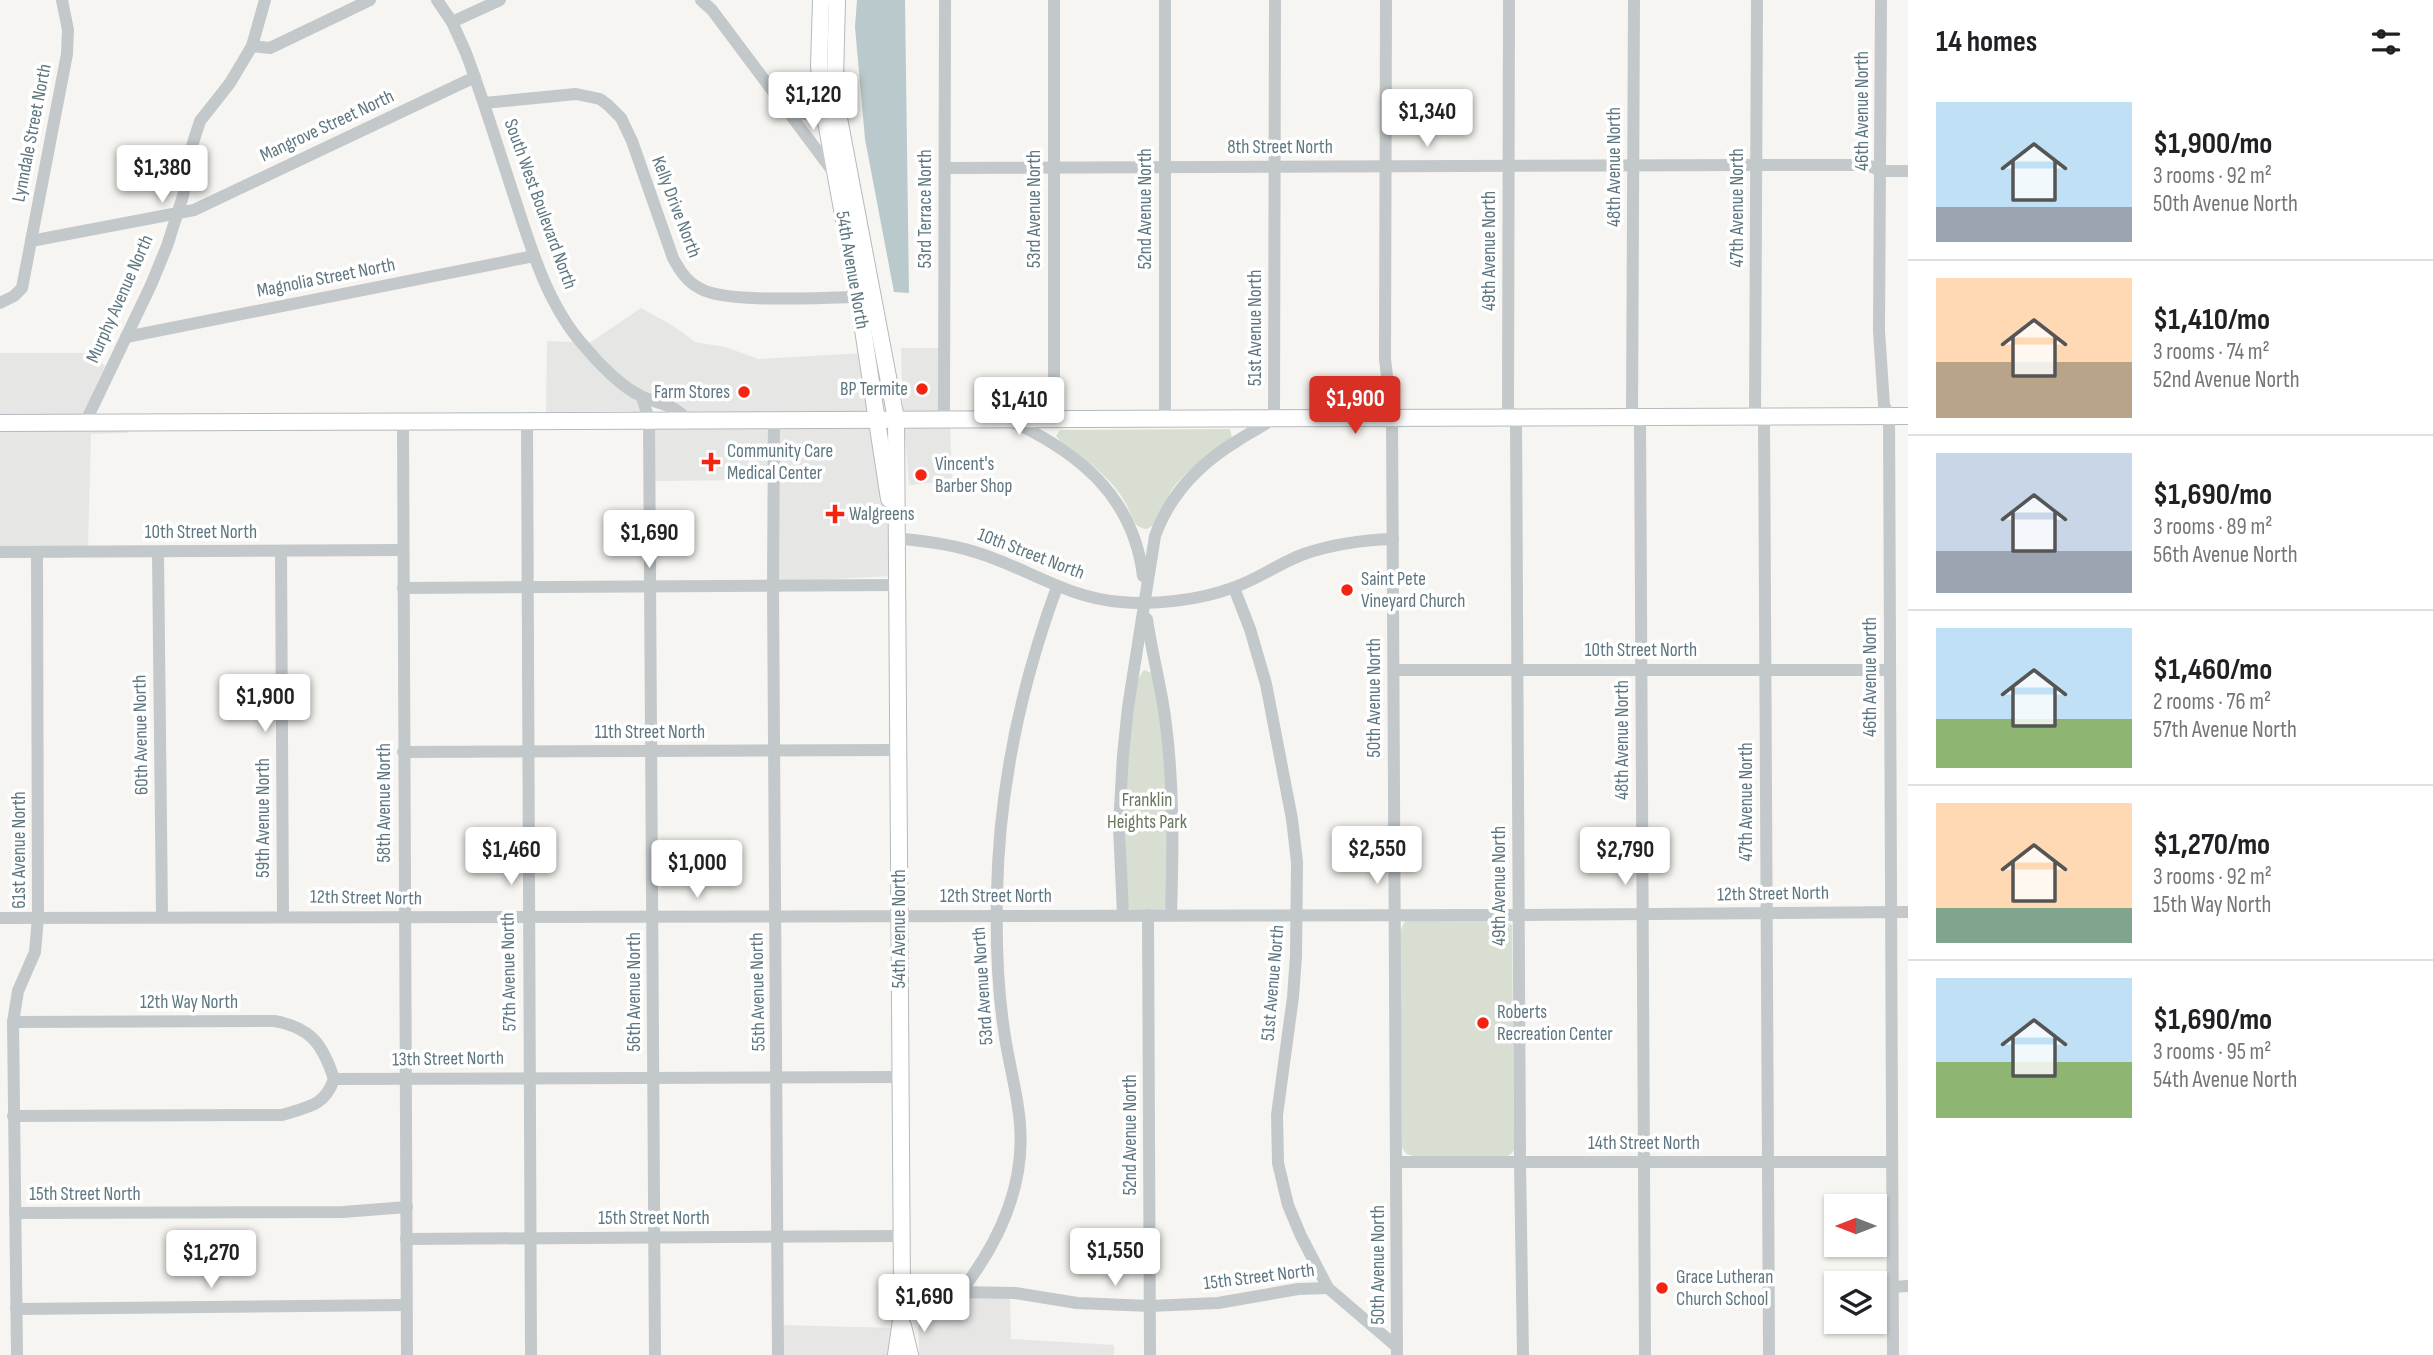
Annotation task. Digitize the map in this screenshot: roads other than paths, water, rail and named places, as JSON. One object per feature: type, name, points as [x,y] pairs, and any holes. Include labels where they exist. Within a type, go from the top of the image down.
[{"type":"main road","name":"54th Avenue North","points":[[821,0],[819,67],[895,419],[901,1236],[901,1320],[896,1355]]},
{"type":"main road","name":"54th Avenue North","points":[[837,0],[831,114],[834,173],[858,296],[878,418],[881,460],[897,538]]},
{"type":"main road","points":[[0,423],[1908,416]]},
{"type":"main road","name":"54th Avenue North","points":[[901,1320],[910,1355]]},
{"type":"street","name":"Lynndale Street North","points":[[0,303],[14,296],[22,288],[67,54],[68,30],[62,0]]},
{"type":"street","name":"Murphy Avenue North","points":[[85,423],[151,285],[184,196],[191,149],[200,121],[230,83],[252,46],[265,0]]},
{"type":"street","points":[[252,46],[270,48],[370,0]]},
{"type":"street","name":"South West Boulevard North","points":[[437,0],[452,22],[475,77],[534,256],[565,322],[604,367],[642,397],[679,410],[687,419]]},
{"type":"street","points":[[452,22],[500,0]]},
{"type":"street","points":[[701,0],[712,10],[834,173]]},
{"type":"street","name":"53rd Terrace North","points":[[944,418],[945,0]]},
{"type":"street","name":"53rd Avenue North","points":[[1054,0],[1054,418]]},
{"type":"street","name":"52nd Avenue North","points":[[1165,0],[1165,418]]},
{"type":"street","name":"51st Avenue North","points":[[1274,418],[1275,0]]},
{"type":"street","name":"50th Avenue North","points":[[1386,0],[1385,359],[1392,418],[1397,1351]]},
{"type":"street","name":"49th Avenue North","points":[[1509,0],[1508,166],[1518,670],[1523,1355]]},
{"type":"street","name":"48th Avenue North","points":[[1634,0],[1633,166],[1641,669],[1645,1355]]},
{"type":"street","name":"47th Avenue North","points":[[1757,0],[1769,1355]]},
{"type":"street","name":"46th Avenue North","points":[[1881,0],[1880,331],[1884,405],[1889,416],[1893,1355]]},
{"type":"street","name":"Mangrove Street North","points":[[31,241],[194,210],[475,77]]},
{"type":"street","name":"Kelly Drive North","points":[[484,103],[576,94],[600,99],[608,105],[621,118],[632,141],[673,258],[681,272],[700,289],[720,296],[858,296]]},
{"type":"street","points":[[789,111],[831,114]]},
{"type":"street","name":"8th Street North","points":[[945,168],[1868,165],[1881,171],[1908,170]]},
{"type":"street","name":"Magnolia Street North","points":[[126,337],[534,256]]},
{"type":"street","points":[[642,397],[649,420]]},
{"type":"street","points":[[1006,418],[1066,450],[1103,484],[1121,509],[1135,540],[1141,561],[1162,696],[1171,780],[1171,915]]},
{"type":"street","points":[[1123,915],[1119,826],[1122,766],[1128,708],[1155,536],[1160,522],[1185,482],[1214,456],[1274,418]]},
{"type":"street","name":"57th Avenue North","points":[[527,419],[531,1355]]},
{"type":"street","name":"55th Avenue North","points":[[774,419],[778,1355]]},
{"type":"street","name":"58th Avenue North","points":[[402,420],[407,1355]]},
{"type":"street","name":"56th Avenue North","points":[[649,420],[655,1355]]},
{"type":"street","name":"10th Street North","points":[[897,538],[975,552],[1057,587],[1089,597],[1146,601],[1175,600],[1234,588],[1273,567],[1320,549],[1357,541],[1393,538]]},
{"type":"street","name":"10th Street North","points":[[0,552],[403,550]]},
{"type":"street","name":"59th Avenue North","points":[[281,551],[283,916]]},
{"type":"street","name":"61st Avenue North","points":[[17,1355],[13,1022],[18,991],[35,952],[38,917],[37,552]]},
{"type":"street","name":"60th Avenue North","points":[[158,552],[163,917]]},
{"type":"street","points":[[403,588],[897,586]]},
{"type":"street","name":"53rd Avenue North","points":[[962,1290],[995,1240],[1009,1209],[1020,1167],[1020,1121],[1003,1029],[997,915],[999,841],[1018,717],[1032,657],[1057,587]]},
{"type":"street","name":"51st Avenue North","points":[[1234,588],[1250,629],[1266,684],[1282,759],[1294,840],[1298,915],[1293,997],[1277,1115],[1277,1152],[1288,1205],[1328,1288],[1397,1351]]},
{"type":"street","name":"10th Street North","points":[[1394,670],[1888,670]]},
{"type":"street","name":"11th Street North","points":[[403,752],[898,750]]},
{"type":"street","name":"12th Street North","points":[[0,918],[283,916],[404,919],[1908,912]]},
{"type":"street","name":"52nd Avenue North","points":[[1149,915],[1150,1355]]},
{"type":"street","name":"12th Way North","points":[[13,1022],[274,1021],[291,1024],[305,1031],[317,1042],[334,1079]]},
{"type":"street","name":"13th Street North","points":[[334,1079],[900,1077]]},
{"type":"street","points":[[13,1116],[282,1115],[317,1104],[329,1094],[334,1079]]},
{"type":"street","name":"14th Street North","points":[[1396,1162],[1892,1162]]},
{"type":"street","name":"15th Street North","points":[[15,1213],[343,1212],[407,1207]]},
{"type":"street","name":"15th Street North","points":[[407,1239],[901,1236]]},
{"type":"street","points":[[1892,1287],[1908,1286]]},
{"type":"street","name":"15th Street North","points":[[901,1291],[1015,1293],[1077,1304],[1150,1306],[1218,1303],[1298,1289],[1328,1288]]},
{"type":"street","points":[[16,1309],[407,1305]]},
{"type":"place","name":"BP Termite","points":[[922,389]]},
{"type":"place","name":"Farm Stores","points":[[744,392]]},
{"type":"place","name":"Community Care Medical Center","points":[[711,462]]},
{"type":"place","name":"Vincent's Barber Shop","points":[[921,475]]},
{"type":"place","name":"Walgreens","points":[[835,514]]},
{"type":"place","name":"Saint Pete Vineyard Church","points":[[1347,590]]},
{"type":"place","name":"Roberts Recreation Center","points":[[1483,1023]]},
{"type":"place","name":"Grace Lutheran Church School","points":[[1662,1288]]},
{"type":"park label","name":"Franklin Heights Park","points":[[1147,811]]}]
